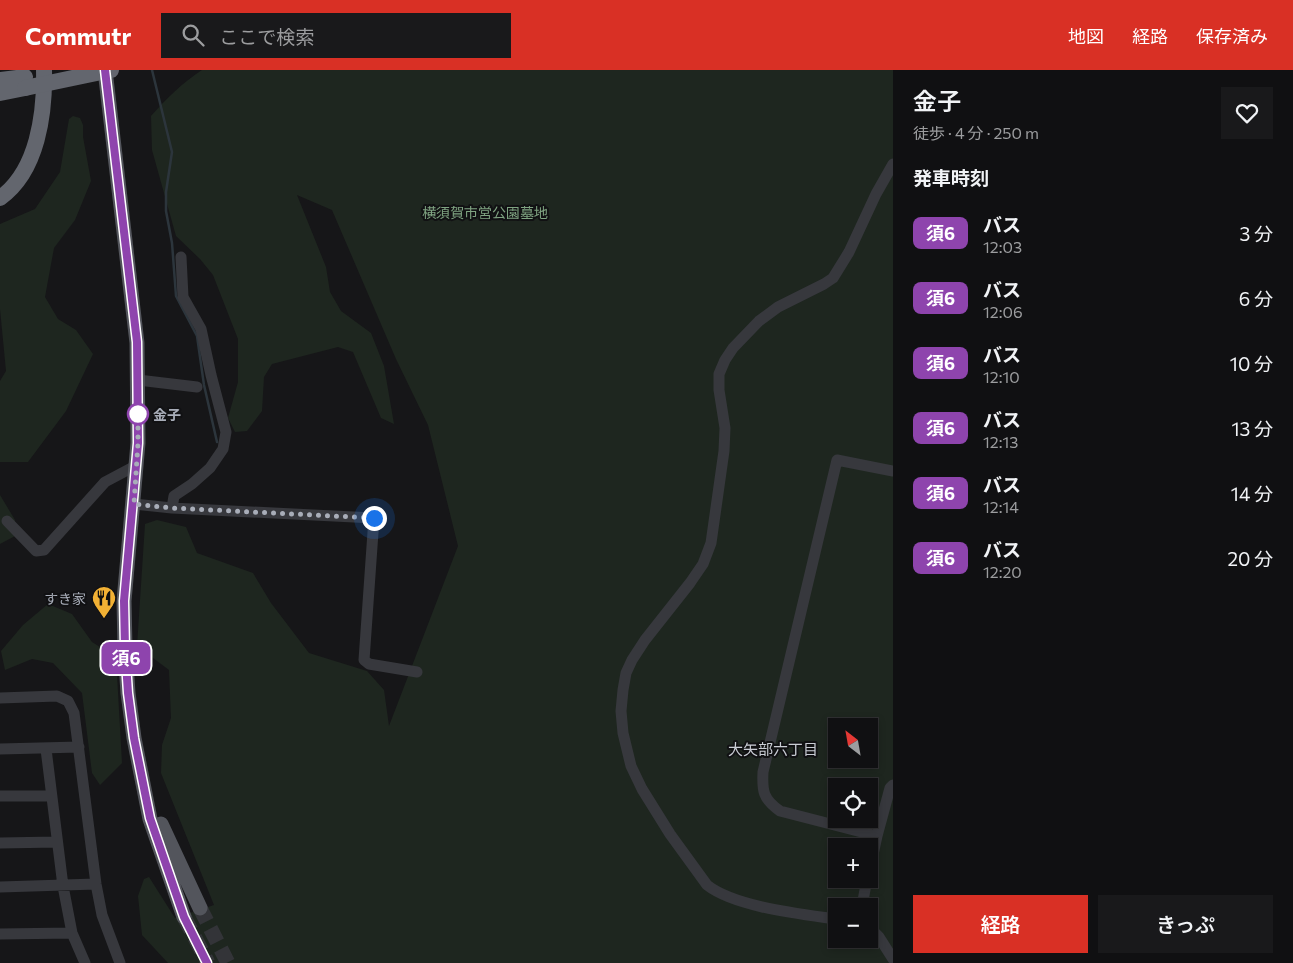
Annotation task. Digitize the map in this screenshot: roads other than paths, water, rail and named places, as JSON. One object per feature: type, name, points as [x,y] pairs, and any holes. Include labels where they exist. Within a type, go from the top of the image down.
[{"type":"highway","points":[[0,198],[17,181],[27,165],[33,150],[43,107],[44,70]]},
{"type":"highway","points":[[0,93],[28,78],[67,70]]},
{"type":"highway","points":[[0,80],[111,70]]},
{"type":"highway","points":[[0,186],[13,171],[27,143],[34,110],[28,78]]},
{"type":"main road","points":[[105,70],[137,342],[137,465],[124,601],[125,648],[132,729],[150,818],[184,917]]},
{"type":"main road","points":[[140,769],[157,815],[200,908]]},
{"type":"street","points":[[828,917],[785,912],[757,905],[726,896],[707,885],[670,834],[642,789],[631,766],[623,733],[621,711],[626,673],[632,660],[703,564],[711,543],[724,452],[725,428],[719,390],[719,374],[724,360],[759,321],[778,307],[833,278],[850,252],[876,194],[893,164]]},
{"type":"street","points":[[172,508],[174,496],[192,484],[210,468],[222,449],[226,432],[201,329],[183,297],[181,257]]},
{"type":"street","points":[[138,380],[197,387]]},
{"type":"street","points":[[893,471],[837,460],[762,772],[763,793],[769,803],[780,811],[877,836],[890,788],[893,785]]},
{"type":"street","points":[[7,521],[36,552],[44,550],[105,482],[137,465]]},
{"type":"street","points":[[134,504],[172,508],[374,518],[364,660],[368,664],[416,672]]},
{"type":"street","points":[[0,689],[5,698],[58,696],[68,701],[74,713],[96,884],[105,924],[120,963]]},
{"type":"street","points":[[0,749],[78,747]]},
{"type":"street","points":[[46,748],[63,886],[72,934],[85,963]]},
{"type":"street","points":[[0,796],[51,796]]},
{"type":"street","points":[[0,843],[57,842]]},
{"type":"street","points":[[0,887],[96,884]]},
{"type":"street","points":[[0,934],[72,934]]},
{"type":"street","points":[[878,936],[893,959]]},
{"type":"waterway","points":[[152,70],[172,152],[166,192],[166,211],[172,243],[176,296],[197,336],[204,385],[217,442]]},
{"type":"tunnel","points":[[200,908],[228,963]]},
{"type":"tunnel","points":[[184,917],[208,963]]},
{"type":"place","name":"金子","points":[[138,414]]},
{"type":"place","name":"すき家","points":[[104,619]]},
{"type":"district","name":"大矢部六丁目","points":[[773,749]]},
{"type":"park label","name":"横須賀市営公園墓地","points":[[485,212]]}]
